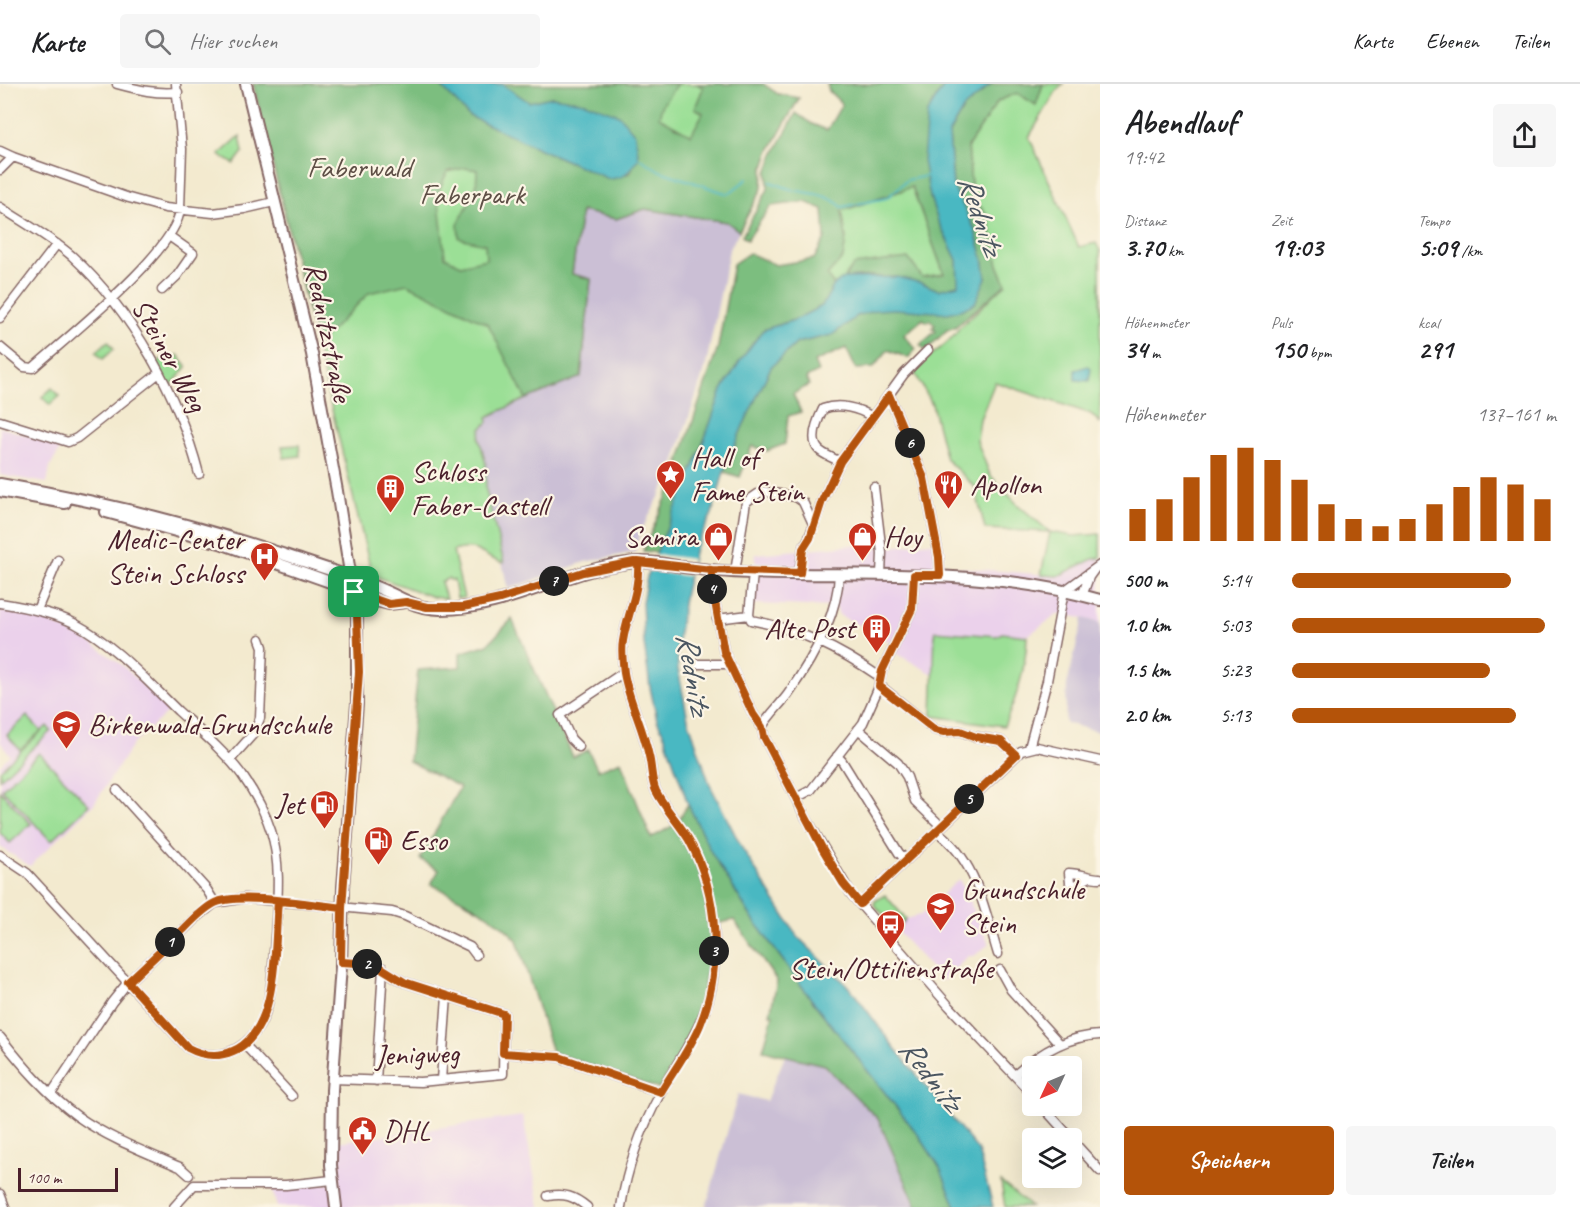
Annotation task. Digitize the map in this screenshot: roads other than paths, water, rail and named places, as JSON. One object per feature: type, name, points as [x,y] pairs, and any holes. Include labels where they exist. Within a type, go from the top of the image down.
[{"type":"main road","name":"Rednitzstraße","points":[[246,84],[312,354],[357,617],[359,672],[342,908],[341,962],[333,1078],[331,1137],[336,1207]]},
{"type":"main road","points":[[0,484],[93,502],[177,522],[294,558],[392,594],[406,602]]},
{"type":"main road","points":[[0,491],[110,513],[210,540],[389,604],[406,602],[441,609],[469,607],[583,572],[615,564],[638,562],[753,573],[940,575],[1064,591],[1100,600]]},
{"type":"street","points":[[0,347],[24,367],[33,368],[147,264],[170,236],[180,219],[182,149],[177,88],[146,92],[117,84]]},
{"type":"street","points":[[0,151],[129,198],[165,208],[213,213],[244,210],[274,202]]},
{"type":"street","points":[[0,170],[13,157]]},
{"type":"street","name":"Steiner Weg","points":[[0,207],[57,244],[85,269],[136,332],[159,373],[182,422],[199,474]]},
{"type":"street","points":[[162,290],[177,276],[193,253],[170,236]]},
{"type":"street","points":[[0,318],[57,244]]},
{"type":"street","points":[[800,573],[803,549],[840,462],[904,374],[928,350]]},
{"type":"street","points":[[0,421],[68,442],[77,438],[159,373]]},
{"type":"street","points":[[889,395],[924,478],[939,557],[940,575]]},
{"type":"street","points":[[840,462],[818,449],[814,439],[819,416],[823,409],[830,406],[855,408],[872,417]]},
{"type":"street","points":[[874,487],[882,553],[881,574]]},
{"type":"street","points":[[735,572],[746,502],[762,491],[796,497],[803,502],[814,526]]},
{"type":"street","points":[[37,610],[58,560]]},
{"type":"street","points":[[621,1207],[634,1153],[661,1092],[700,1024],[712,985],[714,961],[713,920],[704,873],[689,840],[656,791],[649,756],[631,702],[624,672],[623,640],[637,591],[638,562]]},
{"type":"street","points":[[1029,748],[1047,681],[1064,591],[1098,566]]},
{"type":"street","points":[[1082,596],[1089,577],[1098,566]]},
{"type":"street","points":[[712,570],[717,619],[728,664],[762,727],[764,737],[796,798],[843,883],[949,1006],[1022,1083]]},
{"type":"street","points":[[753,573],[749,615],[751,620],[778,626],[819,640],[852,658],[935,730],[960,731],[976,737],[1001,741],[1016,755]]},
{"type":"street","points":[[762,727],[788,694],[819,640],[836,604],[839,574]]},
{"type":"street","points":[[796,798],[811,790],[863,723],[912,609],[914,575]]},
{"type":"street","points":[[0,603],[37,610],[73,623],[105,644],[132,666],[230,760],[250,787],[271,830],[278,868],[272,978],[267,1008],[255,1032],[237,1050],[226,1054],[214,1056],[200,1054],[188,1048],[27,873],[0,855]]},
{"type":"street","points":[[717,619],[749,615]]},
{"type":"street","points":[[230,760],[254,733],[260,718],[263,647],[260,639]]},
{"type":"street","points":[[694,664],[728,664]]},
{"type":"street","points":[[579,747],[571,740],[560,715],[624,672]]},
{"type":"street","points":[[858,729],[898,763],[907,777],[916,803],[955,846],[966,862],[976,883],[998,954]]},
{"type":"street","points":[[860,904],[1016,755],[1029,748],[1037,747],[1100,761]]},
{"type":"street","points":[[837,756],[898,853],[906,861]]},
{"type":"street","points":[[117,790],[207,890],[214,903]]},
{"type":"street","points":[[1088,878],[1100,878]]},
{"type":"street","points":[[51,1094],[111,1002],[128,982],[214,903],[244,898],[392,912],[470,947],[476,955]]},
{"type":"street","points":[[341,962],[375,964],[404,982],[504,1014],[503,1053],[559,1057],[661,1092]]},
{"type":"street","points":[[376,1081],[383,968]]},
{"type":"street","points":[[1000,970],[1011,990],[1060,1044]]},
{"type":"street","points":[[441,1080],[447,996]]},
{"type":"street","points":[[1015,1075],[1060,1044],[1078,1037],[1100,1035]]},
{"type":"street","points":[[0,1037],[22,1065],[51,1094],[77,1115],[103,1132],[180,1167],[189,1175]]},
{"type":"street","points":[[244,1044],[292,1096]]},
{"type":"street","name":"Jenigweg","points":[[333,1078],[420,1082],[503,1074],[503,1053]]},
{"type":"street","points":[[1051,1116],[1061,1128]]},
{"type":"street","points":[[1082,1152],[1100,1172]]},
{"type":"street","points":[[174,1207],[194,1185],[286,1185],[333,1180]]},
{"type":"street","points":[[0,1194],[5,1207]]},
{"type":"street","points":[[548,1196],[563,1194],[578,1199],[587,1207]]},
{"type":"water","points":[[439,84],[502,84],[529,102],[552,97],[585,102],[619,115],[635,134],[639,158],[624,175],[609,179],[469,116]]},
{"type":"water","points":[[945,84],[991,84],[963,109],[949,133],[953,186],[974,228],[983,258],[986,278],[975,303],[948,313],[876,310],[857,316],[832,335],[797,343],[771,367],[742,428],[724,472],[712,514],[695,548],[684,597],[677,648],[678,669],[688,719],[710,785],[743,850],[797,936],[851,989],[894,1047],[978,1150],[993,1207],[956,1207],[940,1168],[920,1137],[814,1003],[752,918],[711,852],[688,804],[657,720],[644,643],[642,602],[648,572],[701,449],[722,390],[763,330],[794,320],[822,306],[834,285],[844,278],[897,277],[922,283],[938,290],[958,285],[957,260],[938,221],[930,197],[923,161],[927,113]]},
{"type":"water","points":[[1088,366],[1091,368],[1089,381],[1075,380],[1075,370]]},
{"type":"waterway","points":[[639,158],[660,171],[728,194],[747,179]]},
{"type":"waterway","points":[[770,182],[825,197],[842,207],[887,198],[907,180],[927,176]]},
{"type":"place","name":"Hall of Fame Stein","points":[[670,500]]},
{"type":"place","name":"Apollon","points":[[949,510]]},
{"type":"place","name":"Schloss Faber-Castell","points":[[390,514]]},
{"type":"place","name":"Samira","points":[[718,562]]},
{"type":"place","name":"Hoy","points":[[863,562]]},
{"type":"place","name":"Medic-Center Stein Schloss","points":[[265,582]]},
{"type":"place","name":"Alte Post","points":[[876,654]]},
{"type":"place","name":"Birkenwald-Grundschule","points":[[67,750]]},
{"type":"place","name":"Jet","points":[[325,830]]},
{"type":"place","name":"Esso","points":[[379,866]]},
{"type":"place","name":"Grundschule Stein","points":[[941,932]]},
{"type":"place","name":"Stein/Ottilienstraße","points":[[891,950]]},
{"type":"place","name":"DHL","points":[[362,1156]]},
{"type":"park label","name":"Faberwald","points":[[359,167]]},
{"type":"park label","name":"Faberpark","points":[[472,194]]},
{"type":"water label","name":"Rednitz","points":[[981,214]]},
{"type":"water label","name":"Rednitz","points":[[694,673]]},
{"type":"water label","name":"Rednitz","points":[[931,1074]]}]
